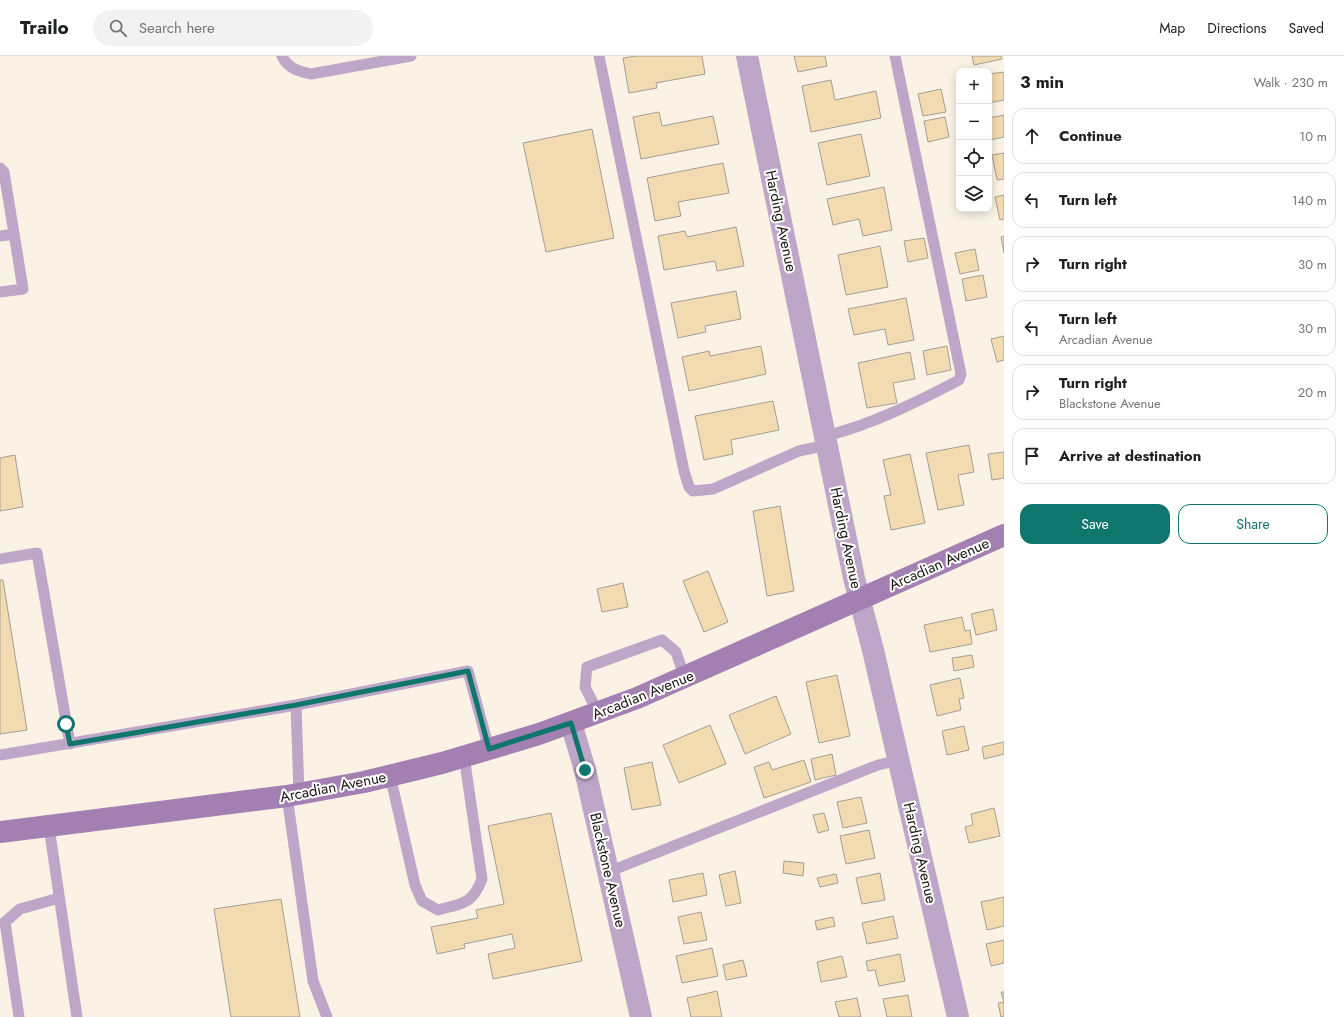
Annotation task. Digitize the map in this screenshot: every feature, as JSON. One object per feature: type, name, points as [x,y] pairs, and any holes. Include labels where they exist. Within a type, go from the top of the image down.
[{"type":"main road","name":"Arcadian Avenue","points":[[0,832],[293,795],[390,775],[489,749],[571,723],[685,678],[1004,535]]},
{"type":"main road","name":"Arcadian Avenue","points":[[0,817],[48,827]]},
{"type":"street","name":"Harding Avenue","points":[[747,56],[860,600],[899,760],[958,1017]]},
{"type":"street","name":"Blackstone Avenue","points":[[571,723],[585,770],[641,1017]]},
{"type":"lane","points":[[282,56],[285,63],[295,70],[311,74],[411,56]]},
{"type":"lane","points":[[599,56],[684,472],[689,487],[693,491],[713,490],[798,451],[857,428],[960,380],[961,374],[895,56]]},
{"type":"lane","points":[[0,168],[4,172],[23,289],[0,292]]},
{"type":"lane","points":[[0,236],[14,234]]},
{"type":"lane","points":[[0,559],[37,553],[70,744]]},
{"type":"lane","points":[[598,713],[585,687],[587,667],[662,640],[676,652],[685,678]]},
{"type":"lane","points":[[0,754],[70,744],[296,705],[468,671],[489,749]]},
{"type":"lane","points":[[296,705],[293,795],[313,981],[328,1017]]},
{"type":"lane","points":[[390,775],[415,885],[422,901],[438,910],[469,901],[477,892],[482,879],[464,756]]},
{"type":"lane","points":[[608,872],[878,765],[899,760]]},
{"type":"lane","points":[[48,827],[77,1017]]},
{"type":"lane","points":[[19,1017],[6,922],[20,909],[59,898]]},
{"type":"building","points":[[636,56],[702,56],[705,74],[656,83],[657,88],[629,93],[623,58]]},
{"type":"building","points":[[794,56],[825,56],[827,66],[798,72]]},
{"type":"building","points":[[972,56],[1001,56],[1002,59],[974,65]]},
{"type":"building","points":[[1004,72],[1004,100],[992,102],[992,74]]},
{"type":"building","points":[[831,80],[835,100],[876,91],[881,118],[811,132],[802,86]]},
{"type":"building","points":[[941,89],[946,112],[923,116],[918,94]]},
{"type":"building","points":[[659,112],[662,126],[713,116],[719,144],[641,159],[633,117]]},
{"type":"building","points":[[1004,115],[1004,137],[992,139],[992,117]]},
{"type":"building","points":[[945,117],[949,137],[928,142],[924,121]]},
{"type":"building","points":[[592,129],[614,238],[546,252],[523,143]]},
{"type":"building","points":[[861,134],[870,176],[827,185],[818,143]]},
{"type":"building","points":[[1004,153],[1004,179],[997,180],[992,155]]},
{"type":"building","points":[[723,163],[729,193],[678,202],[681,216],[655,221],[647,178]]},
{"type":"building","points":[[884,187],[892,230],[863,236],[859,219],[833,225],[827,199]]},
{"type":"building","points":[[1004,195],[1004,219],[1000,220],[995,197]]},
{"type":"building","points":[[736,227],[744,266],[717,271],[715,261],[664,270],[658,236],[685,231],[687,237]]},
{"type":"building","points":[[1004,236],[1004,253],[1001,237]]},
{"type":"building","points":[[924,238],[928,258],[908,262],[904,241]]},
{"type":"building","points":[[880,246],[888,287],[846,295],[838,255]]},
{"type":"building","points":[[975,249],[979,270],[960,274],[955,253]]},
{"type":"building","points":[[983,275],[987,297],[966,301],[962,279]]},
{"type":"building","points":[[736,291],[741,319],[705,326],[706,332],[678,338],[671,303]]},
{"type":"building","points":[[906,298],[914,340],[888,345],[885,329],[854,335],[848,309]]},
{"type":"building","points":[[1004,336],[1004,360],[997,362],[991,339]]},
{"type":"building","points":[[761,346],[766,374],[689,391],[682,357],[709,351],[710,356]]},
{"type":"building","points":[[947,346],[951,370],[927,375],[923,351]]},
{"type":"building","points":[[910,352],[915,379],[893,383],[897,403],[867,408],[858,363]]},
{"type":"building","points":[[773,401],[779,430],[731,440],[733,454],[704,460],[695,416]]},
{"type":"building","points":[[969,445],[974,472],[958,475],[964,505],[938,510],[926,453]]},
{"type":"building","points":[[1004,452],[1004,478],[992,480],[988,454]]},
{"type":"building","points":[[910,454],[925,523],[891,530],[884,496],[891,495],[883,460]]},
{"type":"building","points":[[15,455],[23,507],[0,511],[0,458]]},
{"type":"building","points":[[780,506],[794,591],[767,596],[753,511]]},
{"type":"building","points":[[708,571],[728,622],[704,632],[683,581]]},
{"type":"building","points":[[0,580],[3,580],[27,730],[0,734]]},
{"type":"building","points":[[623,583],[628,607],[602,612],[597,589]]},
{"type":"building","points":[[993,609],[997,630],[976,635],[971,614]]},
{"type":"building","points":[[962,617],[965,631],[970,630],[972,644],[930,652],[924,625]]},
{"type":"building","points":[[972,655],[974,667],[954,671],[952,658]]},
{"type":"building","points":[[837,675],[850,736],[819,743],[806,682]]},
{"type":"building","points":[[960,678],[964,698],[959,699],[961,710],[937,716],[930,685]]},
{"type":"building","points":[[776,696],[791,734],[745,754],[729,715]]},
{"type":"building","points":[[710,725],[726,764],[679,783],[663,745]]},
{"type":"building","points":[[964,726],[969,750],[947,755],[942,731]]},
{"type":"building","points":[[1004,742],[1004,754],[984,759],[982,747]]},
{"type":"building","points":[[832,754],[836,775],[815,780],[811,759]]},
{"type":"building","points":[[804,760],[811,782],[764,798],[754,767],[769,762],[772,770]]},
{"type":"building","points":[[652,762],[661,805],[632,810],[624,768]]},
{"type":"building","points":[[861,797],[867,823],[843,828],[837,802]]},
{"type":"building","points":[[994,808],[1000,836],[969,843],[965,827],[973,825],[971,814]]},
{"type":"building","points":[[551,813],[582,961],[493,979],[488,954],[515,948],[512,934],[464,944],[465,948],[437,954],[431,927],[478,918],[476,910],[504,904],[488,826]]},
{"type":"building","points":[[824,813],[829,830],[818,833],[813,815]]},
{"type":"building","points":[[869,830],[875,858],[846,864],[840,836]]},
{"type":"building","points":[[784,861],[804,863],[803,876],[783,873]]},
{"type":"building","points":[[735,871],[741,903],[726,906],[719,875]]},
{"type":"building","points":[[703,873],[707,895],[673,902],[669,880]]},
{"type":"building","points":[[880,873],[885,900],[862,904],[856,878]]},
{"type":"building","points":[[836,874],[838,883],[820,887],[817,878]]},
{"type":"building","points":[[1004,897],[1004,926],[987,930],[981,902]]},
{"type":"building","points":[[281,899],[300,1017],[231,1017],[214,909]]},
{"type":"building","points":[[701,912],[707,940],[684,944],[678,917]]},
{"type":"building","points":[[893,916],[898,938],[867,944],[862,923]]},
{"type":"building","points":[[833,917],[835,926],[817,930],[815,921]]},
{"type":"building","points":[[1004,940],[1004,963],[991,966],[986,944]]},
{"type":"building","points":[[712,948],[718,976],[682,983],[676,956]]},
{"type":"building","points":[[900,954],[905,981],[879,986],[875,970],[868,971],[866,961]]},
{"type":"building","points":[[842,956],[847,977],[821,982],[817,962]]},
{"type":"building","points":[[743,960],[747,976],[726,980],[723,965]]},
{"type":"building","points":[[717,991],[722,1017],[691,1017],[687,998]]},
{"type":"building","points":[[1001,992],[1004,992],[1004,1002]]},
{"type":"building","points":[[908,995],[912,1017],[887,1017],[883,999]]},
{"type":"building","points":[[857,998],[861,1017],[839,1017],[835,1002]]},
{"type":"building","points":[[1004,1002],[1004,1016],[1001,1017],[998,1003]]},
{"type":"route","points":[[66,724],[70,744],[296,705],[468,671],[489,749],[571,723],[585,770]]}]
